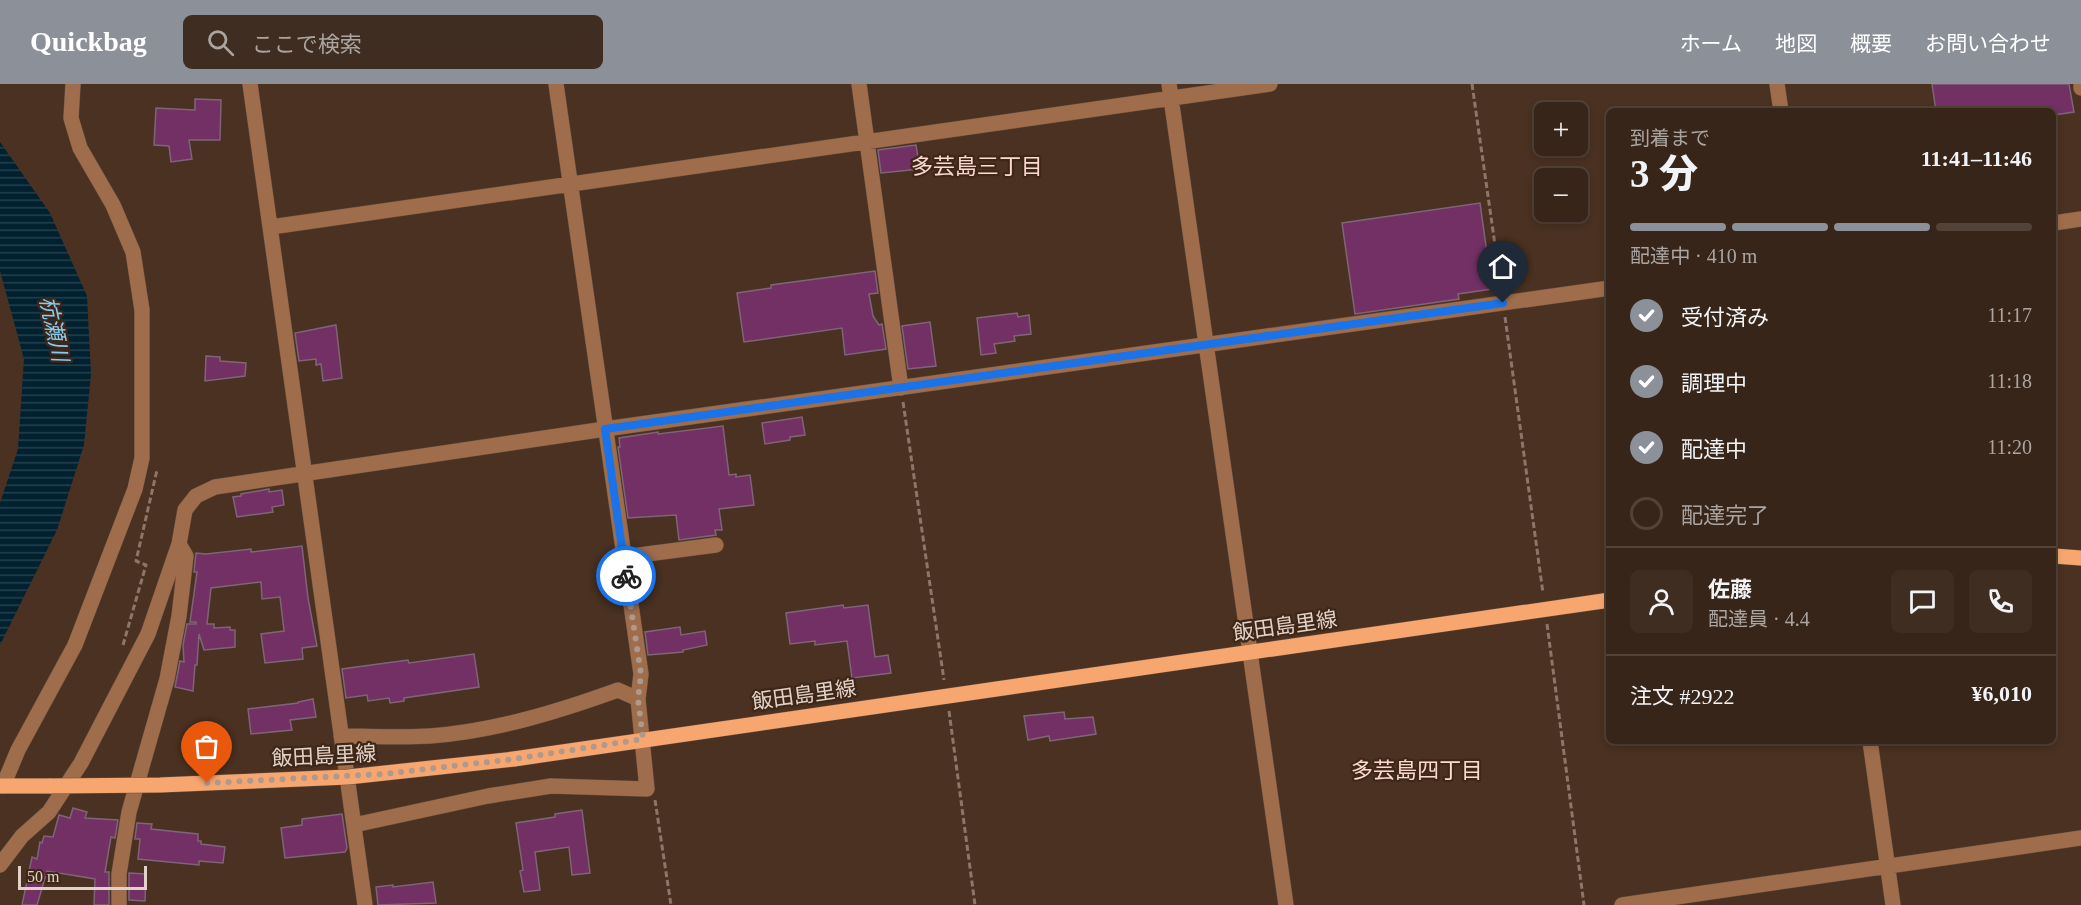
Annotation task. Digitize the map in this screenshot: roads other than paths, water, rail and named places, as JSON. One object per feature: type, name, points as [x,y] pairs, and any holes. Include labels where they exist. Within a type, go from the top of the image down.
[{"type":"main road","points":[[2056,556],[2081,558]]},
{"type":"main road","name":"飯田島里線","points":[[1,786],[160,785],[348,777],[514,759],[1606,601]]},
{"type":"street","points":[[1,786],[75,645],[135,489],[142,458],[142,310],[133,252],[113,205],[80,148],[71,118],[73,84]]},
{"type":"street","points":[[250,84],[365,905]]},
{"type":"street","points":[[354,825],[488,796],[551,786],[647,789],[638,699],[641,674],[556,84]]},
{"type":"street","points":[[859,84],[901,388]]},
{"type":"street","points":[[271,227],[867,141],[1170,91],[1270,84]]},
{"type":"street","points":[[1777,84],[1781,108]]},
{"type":"street","points":[[1170,91],[1286,905]]},
{"type":"street","points":[[2056,224],[2081,219]]},
{"type":"street","points":[[0,865],[22,836],[49,812],[81,763],[148,634],[179,544],[185,510],[196,496],[215,488],[605,429],[1606,289]]},
{"type":"street","points":[[119,905],[119,874],[129,812],[167,679],[179,616],[186,556],[179,544]]},
{"type":"street","points":[[624,557],[716,545]]},
{"type":"street","points":[[341,736],[430,736],[515,723],[618,690],[638,699]]},
{"type":"street","points":[[1870,744],[1893,905]]},
{"type":"street","points":[[1622,905],[2081,838]]},
{"type":"water","name":"杭瀬川","points":[[0,142],[50,213],[87,296],[91,374],[84,445],[57,530],[0,645],[0,503],[18,449],[24,359],[0,271]]},
{"type":"district","name":"多芸島三丁目","points":[[977,166]]},
{"type":"district","name":"多芸島四丁目","points":[[1417,770]]}]
